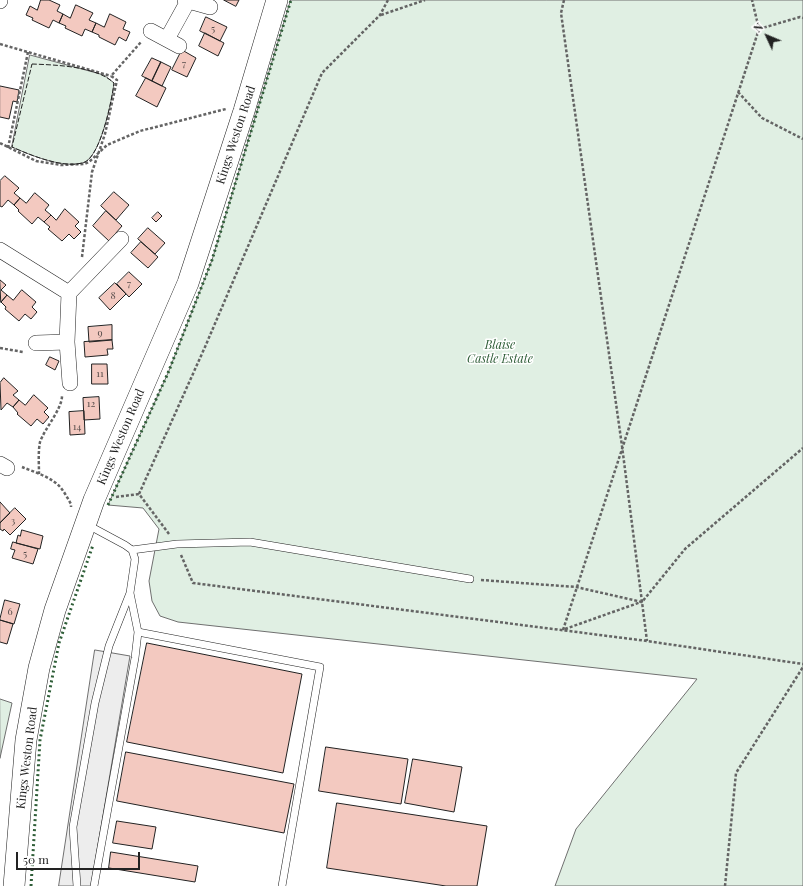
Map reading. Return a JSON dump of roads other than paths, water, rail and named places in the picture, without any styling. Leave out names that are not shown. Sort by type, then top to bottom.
[{"type":"main road","name":"Kings Weston Road","points":[[14,886],[26,740],[40,668],[55,610],[94,500],[188,283],[244,111],[276,0]]},
{"type":"street","points":[[151,31],[173,42],[186,0],[210,7]]},
{"type":"street","points":[[70,383],[67,342],[74,288],[121,239]]},
{"type":"street","points":[[0,250],[74,288]]},
{"type":"street","points":[[36,344],[67,342]]},
{"type":"lane","points":[[79,886],[73,827],[94,703],[109,646],[130,593],[135,559],[132,550],[125,545],[86,524]]},
{"type":"lane","points":[[132,550],[176,544],[250,542],[470,580]]},
{"type":"lane","points":[[94,886],[135,658],[138,632],[130,593]]},
{"type":"lane","points":[[138,632],[320,667],[282,886]]},
{"type":"park label","name":"Blaise Castle Estate","points":[[500,352]]}]
